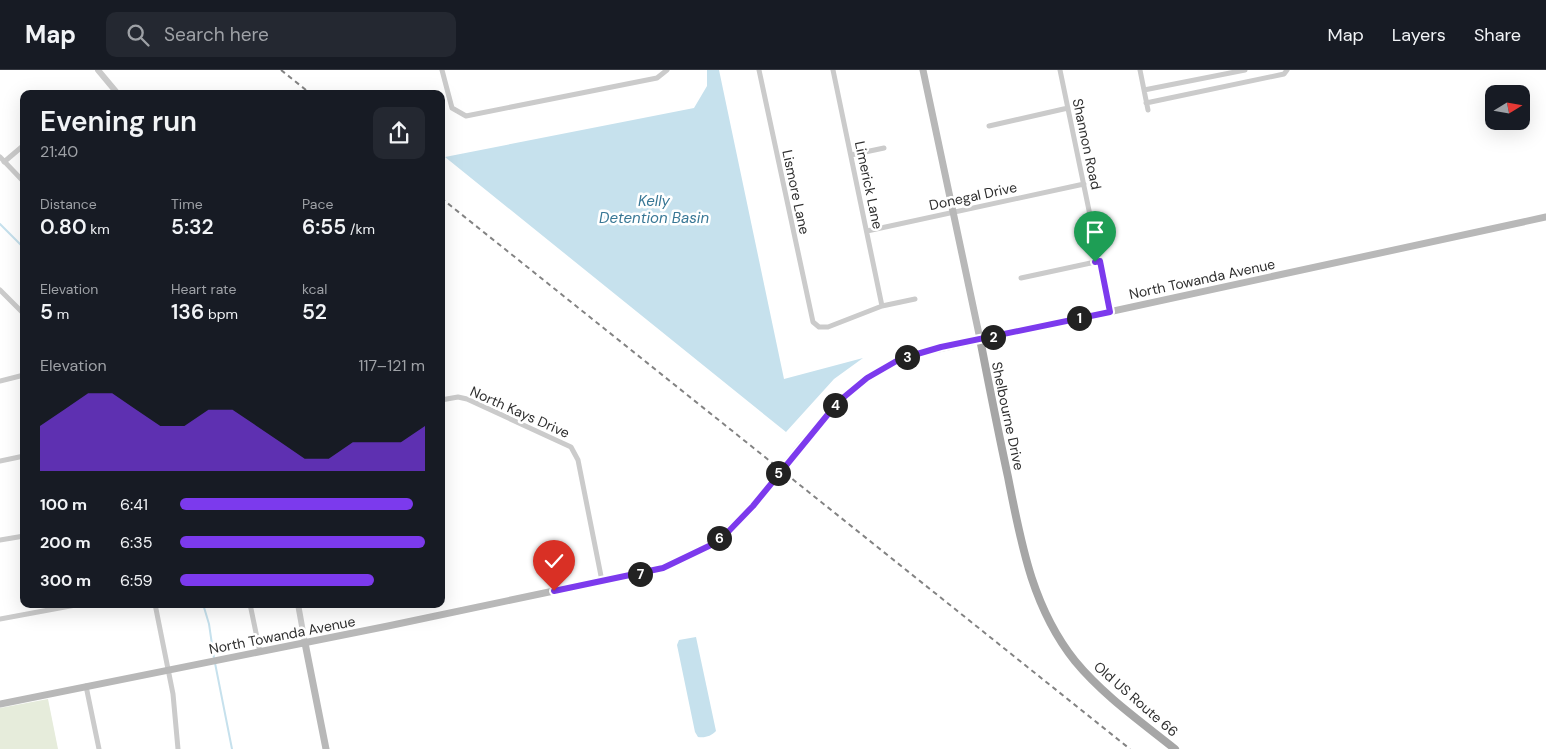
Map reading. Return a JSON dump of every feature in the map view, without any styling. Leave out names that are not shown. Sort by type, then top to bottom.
[{"type":"main road","name":"Shelbourne Drive","points":[[923,70],[1026,567],[1042,606],[1063,644]]},
{"type":"main road","name":"North Towanda Avenue","points":[[0,704],[305,643],[663,568],[692,555],[732,528],[846,394],[876,372],[915,354],[1546,217]]},
{"type":"main road","points":[[305,643],[326,749]]},
{"type":"main road","name":"Old US Route 66","points":[[1063,644],[1090,678],[1110,697],[1175,749]]},
{"type":"street","points":[[98,70],[115,90]]},
{"type":"street","points":[[442,70],[452,108],[461,115],[472,116],[657,78],[667,70]]},
{"type":"street","name":"Lismore Lane","points":[[759,70],[811,318],[816,325],[824,328],[882,306]]},
{"type":"street","name":"Limerick Lane","points":[[833,70],[882,306]]},
{"type":"street","name":"Shannon Road","points":[[1060,70],[1110,312]]},
{"type":"street","points":[[1140,70],[1148,110]]},
{"type":"street","points":[[1144,90],[1245,70]]},
{"type":"street","points":[[1146,102],[1284,74],[1287,70]]},
{"type":"street","points":[[989,126],[1068,108]]},
{"type":"street","points":[[20,148],[2,160],[20,178]]},
{"type":"street","points":[[851,155],[884,148]]},
{"type":"street","name":"Donegal Drive","points":[[867,230],[1084,184]]},
{"type":"street","points":[[1021,278],[1100,261]]},
{"type":"street","points":[[0,290],[20,310]]},
{"type":"street","points":[[882,306],[915,299]]},
{"type":"street","points":[[0,381],[20,376]]},
{"type":"street","name":"North Kays Drive","points":[[445,399],[458,397],[467,399],[571,447],[578,460],[602,581]]},
{"type":"street","points":[[0,461],[20,457]]},
{"type":"street","points":[[0,540],[20,537]]},
{"type":"street","points":[[0,619],[59,608]]},
{"type":"street","points":[[156,608],[173,694],[178,749]]},
{"type":"street","points":[[251,608],[260,652]]},
{"type":"street","points":[[299,608],[305,643]]},
{"type":"street","points":[[86,686],[98,749]]},
{"type":"green space","points":[[48,699],[58,749],[0,749],[0,708]]},
{"type":"water","name":"Kelly Detention Basin","points":[[707,70],[719,70],[784,379],[863,358],[834,379],[786,432],[445,157],[694,108],[707,86]]},
{"type":"water","points":[[696,637],[716,731],[703,737],[698,737],[695,732],[677,645],[679,640]]},
{"type":"waterway","points":[[0,224],[20,244]]},
{"type":"waterway","points":[[204,608],[209,624],[214,658]]},
{"type":"waterway","points":[[215,663],[232,749]]},
{"type":"railway","points":[[281,70],[306,90]]},
{"type":"railway","points":[[445,201],[1130,749]]},
{"type":"route","points":[[554,591],[663,568],[677,563],[711,545],[726,534],[753,506],[829,411],[846,394],[876,372],[900,359],[941,347],[1110,312],[1100,261],[1095,262]]}]
